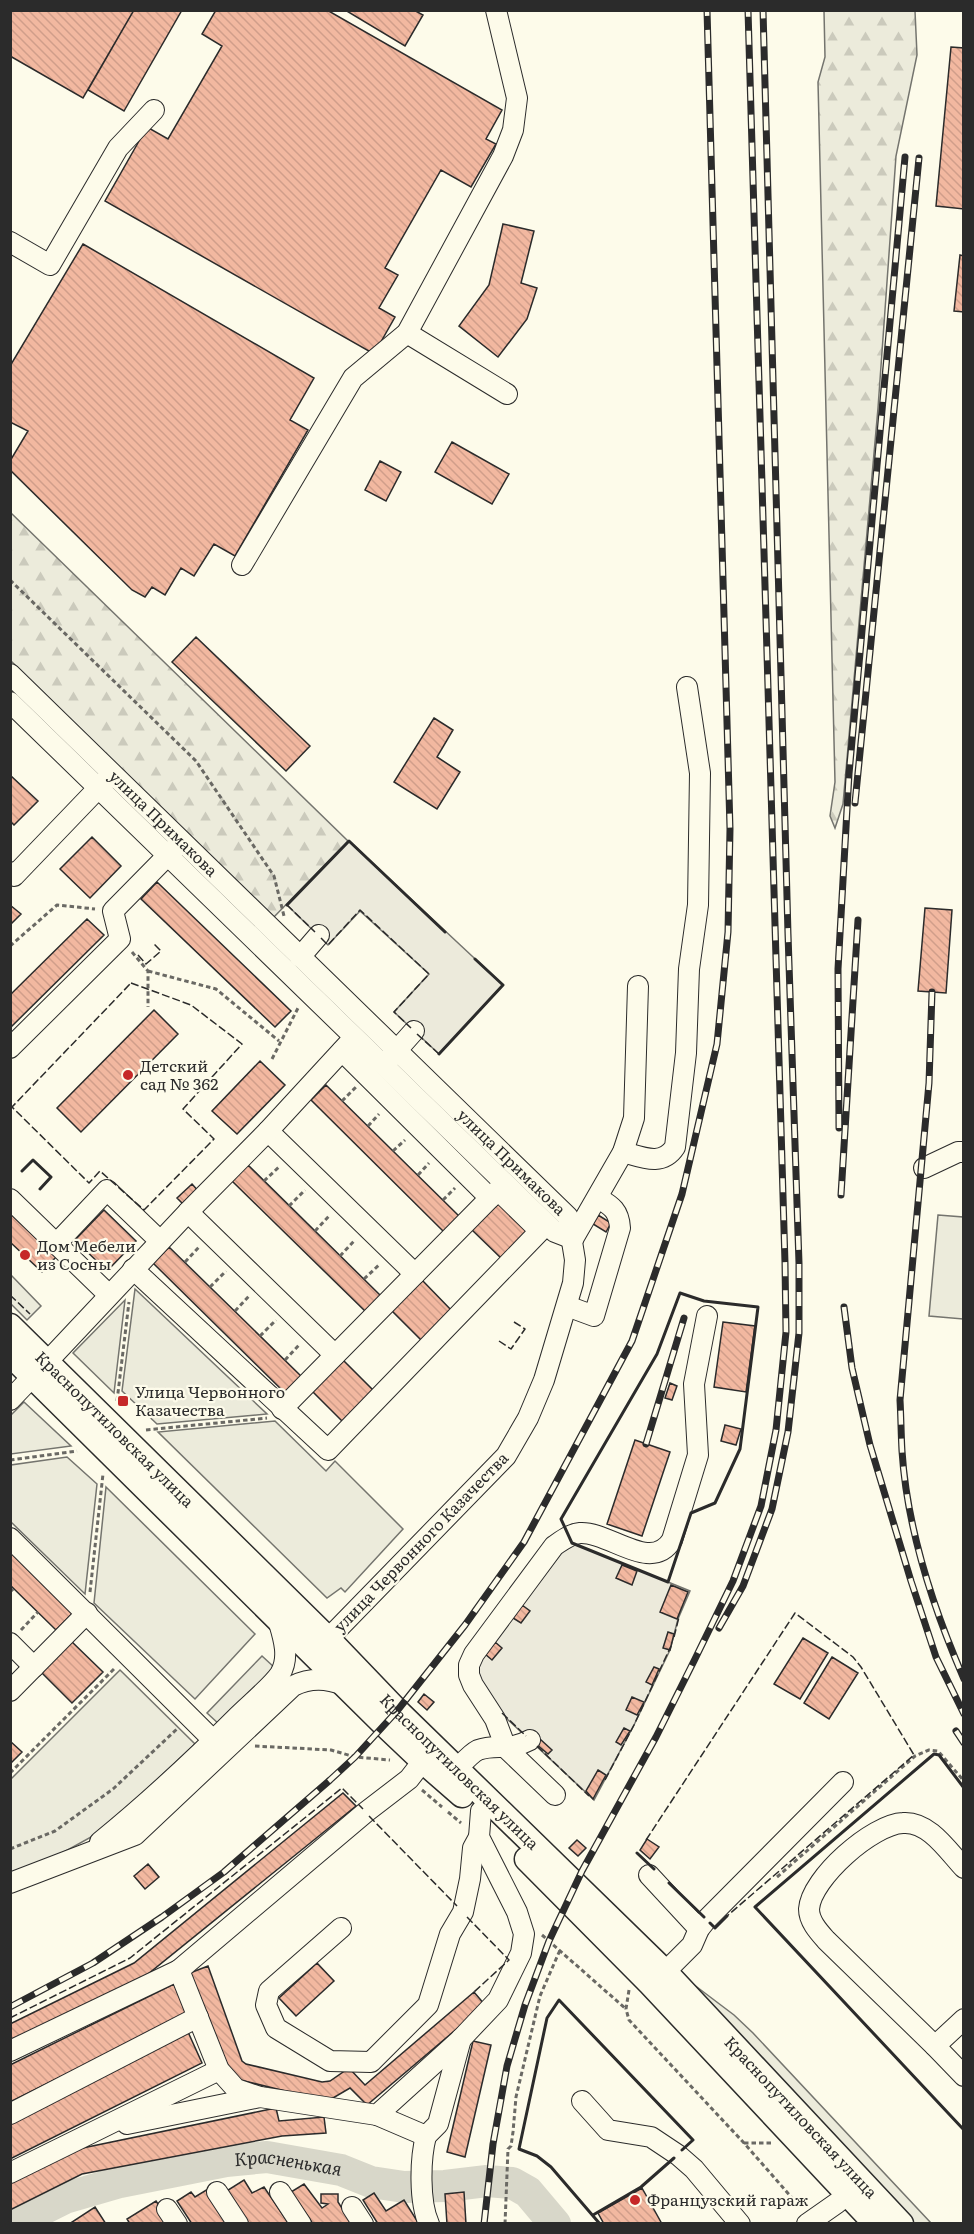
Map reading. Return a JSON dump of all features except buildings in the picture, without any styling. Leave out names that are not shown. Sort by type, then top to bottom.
[{"type":"main road","name":"Краснопутиловская улица","points":[[10,1326],[40,1369],[345,1685],[423,1761],[481,1811],[567,1901],[855,2188],[901,2223]]},
{"type":"main road","name":"Краснопутиловская улица","points":[[10,1354],[40,1369],[328,1639],[397,1711],[665,1972],[855,2188],[876,2223]]},
{"type":"street","points":[[242,565],[353,378],[407,333],[503,156],[513,130],[517,98],[496,10]]},
{"type":"street","points":[[10,242],[50,265],[118,148],[154,110]]},
{"type":"street","points":[[407,333],[507,394]]},
{"type":"street","name":"улица Примакова","points":[[10,674],[106,781],[175,848],[355,1037],[390,1058],[555,1232],[573,1239]]},
{"type":"street","points":[[623,1152],[652,1160],[670,1155],[675,1147],[686,1053],[689,969],[698,905],[700,773],[687,687]]},
{"type":"street","name":"улица Примакова","points":[[10,702],[106,781]]},
{"type":"street","points":[[10,872],[14,876],[106,781]]},
{"type":"street","points":[[10,1048],[120,939],[113,911],[175,848]]},
{"type":"street","name":"улица Примакова","points":[[175,848],[300,957],[355,1037]]},
{"type":"street","points":[[300,957],[319,935]]},
{"type":"street","points":[[573,1239],[623,1152],[634,1118],[638,986]]},
{"type":"street","points":[[390,1058],[414,1031]]},
{"type":"street","points":[[10,1400],[355,1037],[490,1198]]},
{"type":"street","points":[[268,1131],[415,1274]]},
{"type":"street","points":[[924,1168],[958,1152],[963,1152]]},
{"type":"street","points":[[56,1244],[107,1190],[160,1241]]},
{"type":"street","points":[[133,1269],[282,1409],[328,1450],[540,1231],[498,1190],[282,1409]]},
{"type":"street","points":[[567,1306],[594,1316],[620,1228],[619,1216],[612,1206],[598,1198]]},
{"type":"street","points":[[10,1199],[109,1295]]},
{"type":"street","points":[[188,1212],[335,1355]]},
{"type":"street","name":"улица Червонного Казачества","points":[[328,1639],[506,1456],[528,1418],[544,1380],[567,1306],[573,1283],[575,1260],[573,1239]]},
{"type":"street","points":[[555,1795],[506,1748],[495,1719],[473,1685],[469,1675],[469,1665],[474,1654],[554,1546],[568,1536],[580,1533],[594,1534],[639,1552],[651,1553],[661,1551],[672,1540],[698,1455],[694,1384],[706,1316]]},
{"type":"street","points":[[10,1538],[219,1746]]},
{"type":"street","points":[[10,1691],[87,1613]]},
{"type":"street","points":[[219,1746],[280,1674],[285,1656],[285,1644],[277,1616]]},
{"type":"street","points":[[14,1638],[34,1666]]},
{"type":"street","points":[[10,1883],[87,1854],[293,1686],[303,1681],[321,1679],[345,1685]]},
{"type":"street","points":[[456,1769],[481,1749],[519,1746],[530,1740]]},
{"type":"street","points":[[10,2051],[179,1970],[366,1812],[409,1779],[423,1761]]},
{"type":"street","points":[[665,1972],[692,1946],[699,1929],[843,1782]]},
{"type":"street","points":[[341,1928],[269,1990],[266,2005],[276,2028],[330,2061],[371,2062],[428,2005],[450,1934],[463,1912],[473,1848],[479,1837],[481,1811]]},
{"type":"street","points":[[963,1868],[932,1833],[903,1822],[866,1839],[848,1851],[818,1884],[811,1898],[809,1911],[813,1924],[826,1940],[963,2076]]},
{"type":"street","points":[[377,2115],[461,2039],[498,2000],[521,1953],[524,1934],[520,1922],[479,1837]]},
{"type":"street","points":[[649,1875],[699,1929]]},
{"type":"street","points":[[179,1970],[219,2070],[236,2089],[260,2097],[377,2115],[426,2136]]},
{"type":"street","points":[[10,2114],[198,2017]]},
{"type":"street","points":[[935,2046],[963,2019]]},
{"type":"street","points":[[426,2214],[422,2151],[426,2136],[438,2124],[461,2039]]},
{"type":"street","points":[[10,2173],[219,2070]]},
{"type":"street","points":[[101,2129],[260,2097]]},
{"type":"street","points":[[582,2101],[608,2130],[651,2137],[678,2155],[694,2169],[740,2223]]},
{"type":"street","points":[[809,2222],[855,2188]]},
{"type":"street","points":[[217,2192],[238,2223]]},
{"type":"street","points":[[280,2192],[301,2223]]},
{"type":"street","points":[[352,2207],[363,2223]]},
{"type":"path","points":[[10,580],[196,761],[274,876],[285,921]]},
{"type":"path","points":[[10,946],[57,905],[100,909]]},
{"type":"path","points":[[120,939],[148,971],[216,989],[279,1041]]},
{"type":"path","points":[[148,971],[148,1007]]},
{"type":"path","points":[[272,1059],[297,1008]]},
{"type":"path","points":[[117,1401],[133,1269]]},
{"type":"path","points":[[146,1430],[273,1418],[282,1409]]},
{"type":"path","points":[[10,1460],[82,1450]]},
{"type":"path","points":[[87,1613],[103,1474]]},
{"type":"path","points":[[14,1638],[38,1612]]},
{"type":"path","points":[[10,1773],[128,1655]]},
{"type":"path","points":[[10,1850],[55,1831],[113,1790],[177,1730],[192,1719]]},
{"type":"path","points":[[219,1746],[236,1752],[253,1746],[331,1750],[355,1757],[390,1760]]},
{"type":"path","points":[[771,1882],[915,1756],[929,1750],[938,1751],[963,1781]]},
{"type":"path","points":[[520,1922],[534,1928],[626,2009]]},
{"type":"path","points":[[505,2223],[508,2149],[511,2146],[516,2097],[540,1996],[560,1950]]},
{"type":"path","points":[[631,1983],[626,2009],[629,2020],[744,2143],[809,2222]]},
{"type":"path","points":[[744,2143],[781,2143]]},
{"type":"green space","points":[[824,11],[915,11],[917,55],[896,156],[878,408],[843,804],[835,828],[830,816],[835,782],[818,82],[825,57]]},
{"type":"green space","points":[[10,512],[348,841],[273,918],[11,661]]},
{"type":"green space","points":[[938,1215],[963,1217],[963,1319],[929,1316]]},
{"type":"green space","points":[[11,1275],[41,1306],[27,1320],[11,1304]]},
{"type":"green space","points":[[135,1289],[267,1414],[157,1424],[122,1391]]},
{"type":"green space","points":[[125,1300],[114,1393],[73,1353]]},
{"type":"green space","points":[[24,1402],[71,1446],[11,1454],[11,1415]]},
{"type":"green space","points":[[275,1421],[326,1471],[335,1461],[403,1529],[345,1592],[341,1588],[327,1598],[158,1432]]},
{"type":"green space","points":[[67,1457],[97,1484],[85,1594],[11,1522],[11,1465]]},
{"type":"green space","points":[[106,1487],[255,1634],[195,1699],[94,1603]]},
{"type":"green space","points":[[262,1656],[275,1668],[220,1725],[207,1713]]},
{"type":"green space","points":[[120,1670],[195,1744],[102,1831],[64,1852],[11,1873],[11,1779]]},
{"type":"green space","points":[[685,1978],[734,2015],[753,2033],[931,2223],[914,2223]]},
{"type":"shaded area","points":[[349,841],[503,985],[439,1054],[394,1012],[429,974],[360,911],[328,945],[287,905]]},
{"type":"shaded area","points":[[572,1543],[690,1591],[678,1619],[670,1650],[594,1800],[505,1717],[480,1683],[476,1665],[566,1547]]},
{"type":"waterway","name":"Красненькая","points":[[13,2224],[65,2198],[120,2182],[226,2161],[267,2157],[341,2170],[371,2182],[404,2187],[445,2186],[487,2181],[512,2183],[528,2192],[555,2224]]},
{"type":"railway","points":[[10,2007],[93,1963],[162,1917],[224,1872],[355,1757],[397,1711],[465,1625],[524,1542],[632,1341],[682,1194],[717,1044],[728,932],[730,829],[707,10]]},
{"type":"railway","points":[[484,2224],[493,2144],[507,2066],[525,2005],[549,1941],[582,1871],[656,1737],[733,1581],[761,1506],[776,1430],[786,1332],[785,1263],[748,10]]},
{"type":"railway","points":[[719,1628],[743,1586],[772,1509],[788,1432],[799,1333],[799,1263],[763,10]]},
{"type":"railway","points":[[839,1128],[838,969],[849,774],[905,157]]},
{"type":"railway","points":[[855,803],[919,158]]},
{"type":"railway","points":[[841,1195],[858,920]]},
{"type":"railway","points":[[932,992],[929,1083],[900,1400],[902,1445],[909,1509],[923,1567],[964,1679]]},
{"type":"railway","points":[[844,1307],[852,1368],[870,1445],[936,1657],[964,1714]]},
{"type":"railway","points":[[646,1444],[684,1318]]},
{"type":"railway","points":[[956,1731],[964,1743]]},
{"type":"fence","points":[[287,905],[315,932]]},
{"type":"fence","points":[[321,938],[328,945],[360,910],[429,974],[394,1012],[411,1028]]},
{"type":"fence","points":[[138,955],[146,964],[161,951],[153,943]]},
{"type":"fence","points":[[131,983],[191,1005],[242,1044],[183,1109],[214,1139],[144,1210],[100,1171],[89,1183],[12,1107],[131,983]]},
{"type":"fence","points":[[417,1034],[439,1054]]},
{"type":"fence","points":[[10,1295],[30,1314]]},
{"type":"fence","points":[[499,1341],[511,1349],[525,1329],[514,1322]]},
{"type":"fence","points":[[646,1840],[795,1613],[853,1657],[914,1755],[727,1916]]},
{"type":"fence","points":[[674,1637],[679,1617]]},
{"type":"fence","points":[[605,1780],[671,1646]]},
{"type":"fence","points":[[502,1713],[526,1736]]},
{"type":"fence","points":[[537,1746],[589,1796]]},
{"type":"fence","points":[[10,2018],[130,1958],[342,1788],[363,1809]]},
{"type":"fence","points":[[369,1816],[457,1906]]},
{"type":"fence","points":[[467,1917],[509,1960],[474,1992]]},
{"type":"wall","points":[[287,905],[349,841],[445,932]]},
{"type":"wall","points":[[439,1054],[503,985],[475,959]]},
{"type":"wall","points":[[22,1171],[33,1160],[51,1177],[40,1189]]},
{"type":"wall","points":[[680,1293],[704,1301],[758,1307],[740,1449],[715,1503],[691,1513],[668,1582],[572,1543],[561,1519],[657,1354],[680,1293]]},
{"type":"wall","points":[[964,1788],[939,1755],[934,1754],[755,1907],[964,2130]]},
{"type":"wall","points":[[637,1853],[654,1869]]},
{"type":"wall","points":[[669,1883],[704,1917]]},
{"type":"wall","points":[[710,1923],[715,1928],[727,1916]]},
{"type":"wall","points":[[600,2224],[551,2167],[537,2156],[519,2149],[547,2018],[559,2000],[693,2140],[682,2150]]},
{"type":"wall","points":[[593,2215],[641,2187],[674,2158]]},
{"type":"place","name":"Детский сад № 362","points":[[128,1075]]},
{"type":"place","name":"Дом Мебели из Сосны","points":[[25,1255]]},
{"type":"place","name":"Улица Червонного Казачества","points":[[123,1401]]},
{"type":"place","name":"Французский гараж","points":[[635,2200]]}]
